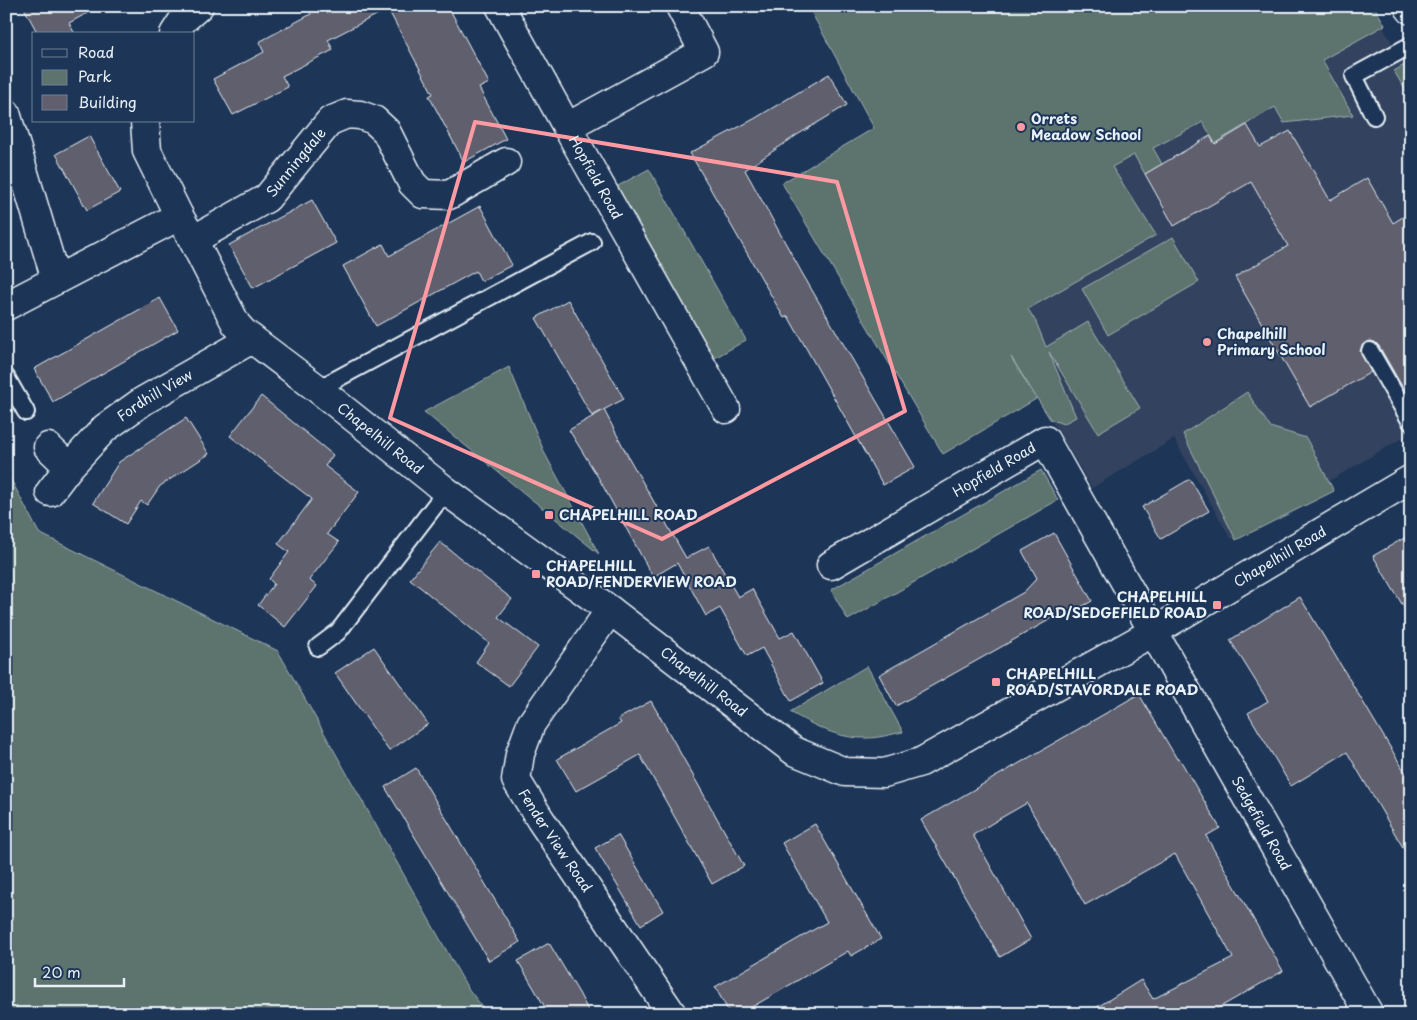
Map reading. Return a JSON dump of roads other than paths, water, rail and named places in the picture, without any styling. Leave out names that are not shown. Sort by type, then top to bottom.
[{"type":"street","points":[[175,32],[183,20],[199,6]]},
{"type":"street","points":[[500,6],[567,128]]},
{"type":"street","name":"Hopfield Road","points":[[680,6],[704,52],[567,128],[726,409]]},
{"type":"street","points":[[1408,6],[1411,10]]},
{"type":"street","points":[[6,113],[56,280]]},
{"type":"street","name":"Sunningdale","points":[[193,240],[267,198],[330,122],[347,114],[360,115],[374,120],[386,131],[412,183],[423,194],[449,195],[506,162]]},
{"type":"street","name":"Chapelhill Road","points":[[145,122],[148,151],[179,216],[236,324],[252,339],[446,491],[610,610],[794,751],[845,772],[884,773],[921,762],[1153,632],[1411,479]]},
{"type":"street","points":[[6,306],[179,216]]},
{"type":"street","name":"Fordhill View","points":[[50,492],[105,428],[143,401],[252,339]]},
{"type":"street","name":"Hopfield Road","points":[[831,565],[1045,440],[1153,632]]},
{"type":"street","points":[[48,447],[70,467]]},
{"type":"street","name":"Fender View Road","points":[[610,610],[531,724],[520,754],[516,780],[672,1014]]},
{"type":"street","name":"Sedgefield Road","points":[[1153,632],[1369,1014]]},
{"type":"lane","points":[[1374,116],[1354,76],[1411,45]]},
{"type":"lane","points":[[318,389],[592,242]]},
{"type":"lane","points":[[1370,351],[1411,422]]},
{"type":"lane","points":[[6,376],[26,412]]},
{"type":"lane","points":[[318,647],[338,632],[446,491]]},
{"type":"place","name":"Orrets Meadow School","points":[[1021,127]]},
{"type":"place","name":"Chapelhill Primary School","points":[[1207,342]]},
{"type":"place","name":"CHAPELHILL ROAD","points":[[549,515]]},
{"type":"place","name":"CHAPELHILL ROAD/FENDERVIEW ROAD","points":[[536,574]]},
{"type":"place","name":"CHAPELHILL ROAD/SEDGEFIELD ROAD","points":[[1217,605]]},
{"type":"place","name":"CHAPELHILL ROAD/STAVORDALE ROAD","points":[[996,682]]}]
